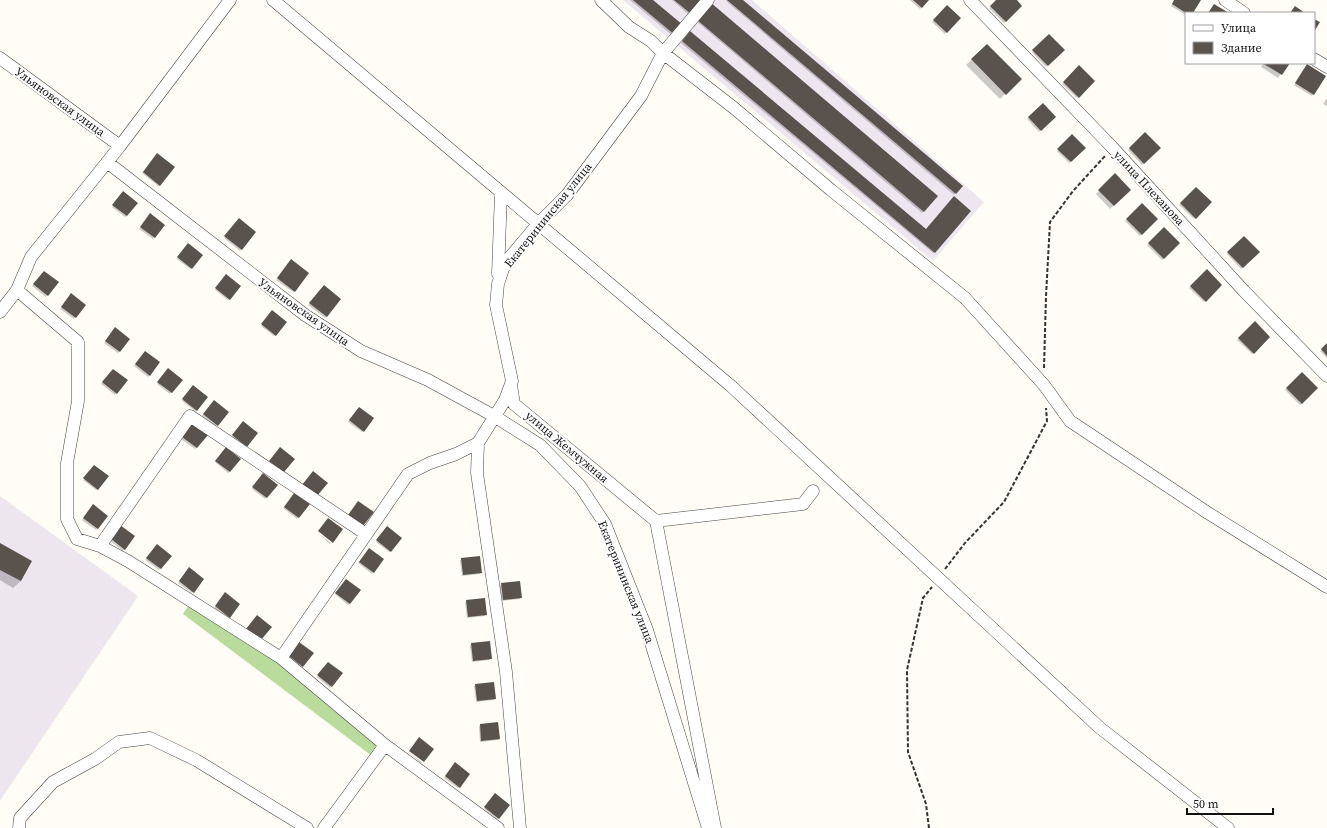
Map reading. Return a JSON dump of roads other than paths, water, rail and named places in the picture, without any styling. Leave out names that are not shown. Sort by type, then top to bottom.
[{"type":"street","points":[[0,312],[17,290],[31,257],[120,146],[230,0]]},
{"type":"street","points":[[273,0],[731,386],[1100,728],[1228,828]]},
{"type":"street","points":[[601,0],[630,27],[651,41],[734,108],[831,190],[965,298],[1044,384],[1070,420],[1208,513],[1327,587]]},
{"type":"street","name":"Екатерининская улица","points":[[478,443],[505,400],[512,381],[496,305],[498,284],[505,263],[538,224],[567,195],[641,96],[664,53],[708,0]]},
{"type":"street","name":"улица Плеханова","points":[[970,0],[1112,148],[1244,291],[1327,376]]},
{"type":"street","points":[[1225,0],[1243,12]]},
{"type":"street","name":"Ульяновская улица","points":[[0,58],[120,146]]},
{"type":"street","points":[[1315,60],[1327,67]]},
{"type":"street","name":"Ульяновская улица","points":[[107,162],[305,315],[361,351],[428,380],[494,416],[540,445]]},
{"type":"street","name":"улица Жемчужная","points":[[501,193],[496,305],[514,404],[656,521]]},
{"type":"street","points":[[17,290],[78,342],[78,401],[67,463],[67,519],[77,539],[100,546],[128,561],[281,658],[385,745],[498,828]]},
{"type":"street","points":[[100,546],[190,416],[366,534]]},
{"type":"street","points":[[281,658],[408,474],[478,443],[477,473],[506,672],[520,828]]},
{"type":"street","name":"Екатерининская улица","points":[[540,445],[580,486],[605,524],[647,630],[708,828]]},
{"type":"street","points":[[716,828],[656,521],[802,504],[813,491]]},
{"type":"street","points":[[19,828],[20,818],[53,782],[94,759],[119,742],[150,738],[196,760],[307,828]]},
{"type":"street","points":[[324,828],[385,745]]}]
